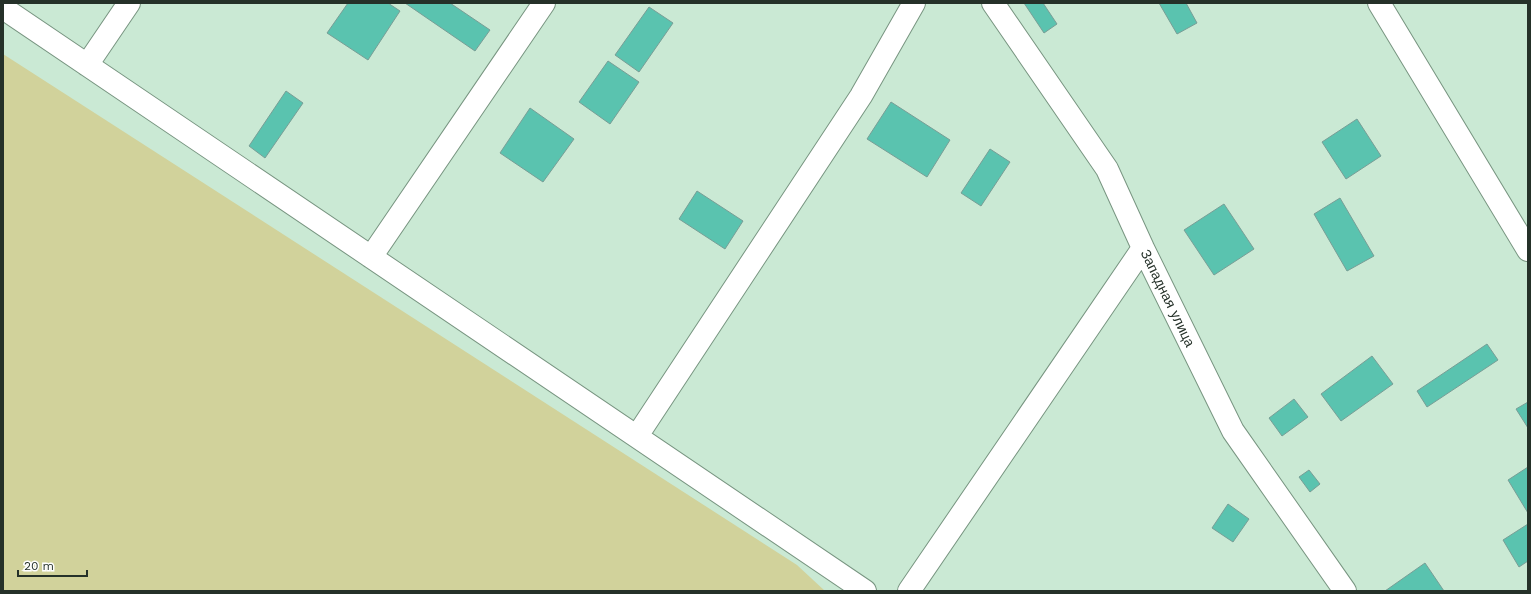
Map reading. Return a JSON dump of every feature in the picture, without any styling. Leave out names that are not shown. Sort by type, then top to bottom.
[{"type":"street","points":[[87,65],[129,3]]},
{"type":"street","points":[[371,257],[544,3]]},
{"type":"street","points":[[636,436],[861,96],[914,3]]},
{"type":"street","name":"Западная улица","points":[[993,3],[1107,169],[1143,248],[1232,431],[1345,591]]},
{"type":"street","points":[[1379,3],[1528,250]]},
{"type":"street","points":[[3,8],[865,591]]},
{"type":"street","points":[[909,591],[1143,248]]},
{"type":"green space","points":[[3,54],[797,565],[825,591],[3,591]]},
{"type":"building","points":[[348,3],[388,3],[400,11],[368,60],[327,33]]},
{"type":"building","points":[[405,3],[450,3],[490,30],[475,51]]},
{"type":"building","points":[[1024,3],[1043,3],[1057,24],[1044,33]]},
{"type":"building","points":[[1159,3],[1186,3],[1197,23],[1177,34]]},
{"type":"building","points":[[649,7],[673,23],[639,72],[615,55]]},
{"type":"building","points":[[608,61],[639,82],[610,124],[579,102]]},
{"type":"building","points":[[286,91],[303,103],[265,158],[249,146]]},
{"type":"building","points":[[891,102],[950,140],[927,177],[867,139]]},
{"type":"building","points":[[530,108],[574,139],[543,182],[500,153]]},
{"type":"building","points":[[1357,119],[1381,156],[1346,179],[1322,142]]},
{"type":"building","points":[[990,149],[1010,162],[981,206],[961,193]]},
{"type":"building","points":[[697,191],[743,221],[725,249],[679,219]]},
{"type":"building","points":[[1340,198],[1374,256],[1347,271],[1314,214]]},
{"type":"building","points":[[1224,204],[1254,249],[1214,275],[1184,230]]},
{"type":"building","points":[[1487,344],[1498,360],[1427,407],[1417,391]]},
{"type":"building","points":[[1372,356],[1393,384],[1341,421],[1321,394]]},
{"type":"building","points":[[1294,399],[1308,417],[1282,436],[1269,418]]},
{"type":"building","points":[[1528,402],[1528,428],[1516,409]]},
{"type":"building","points":[[1528,467],[1528,513],[1508,480]]},
{"type":"building","points":[[1309,470],[1320,484],[1310,492],[1299,477]]},
{"type":"building","points":[[1228,504],[1249,519],[1233,542],[1212,528]]},
{"type":"building","points":[[1528,524],[1528,561],[1519,567],[1503,540]]},
{"type":"building","points":[[1425,563],[1444,591],[1385,591]]}]
